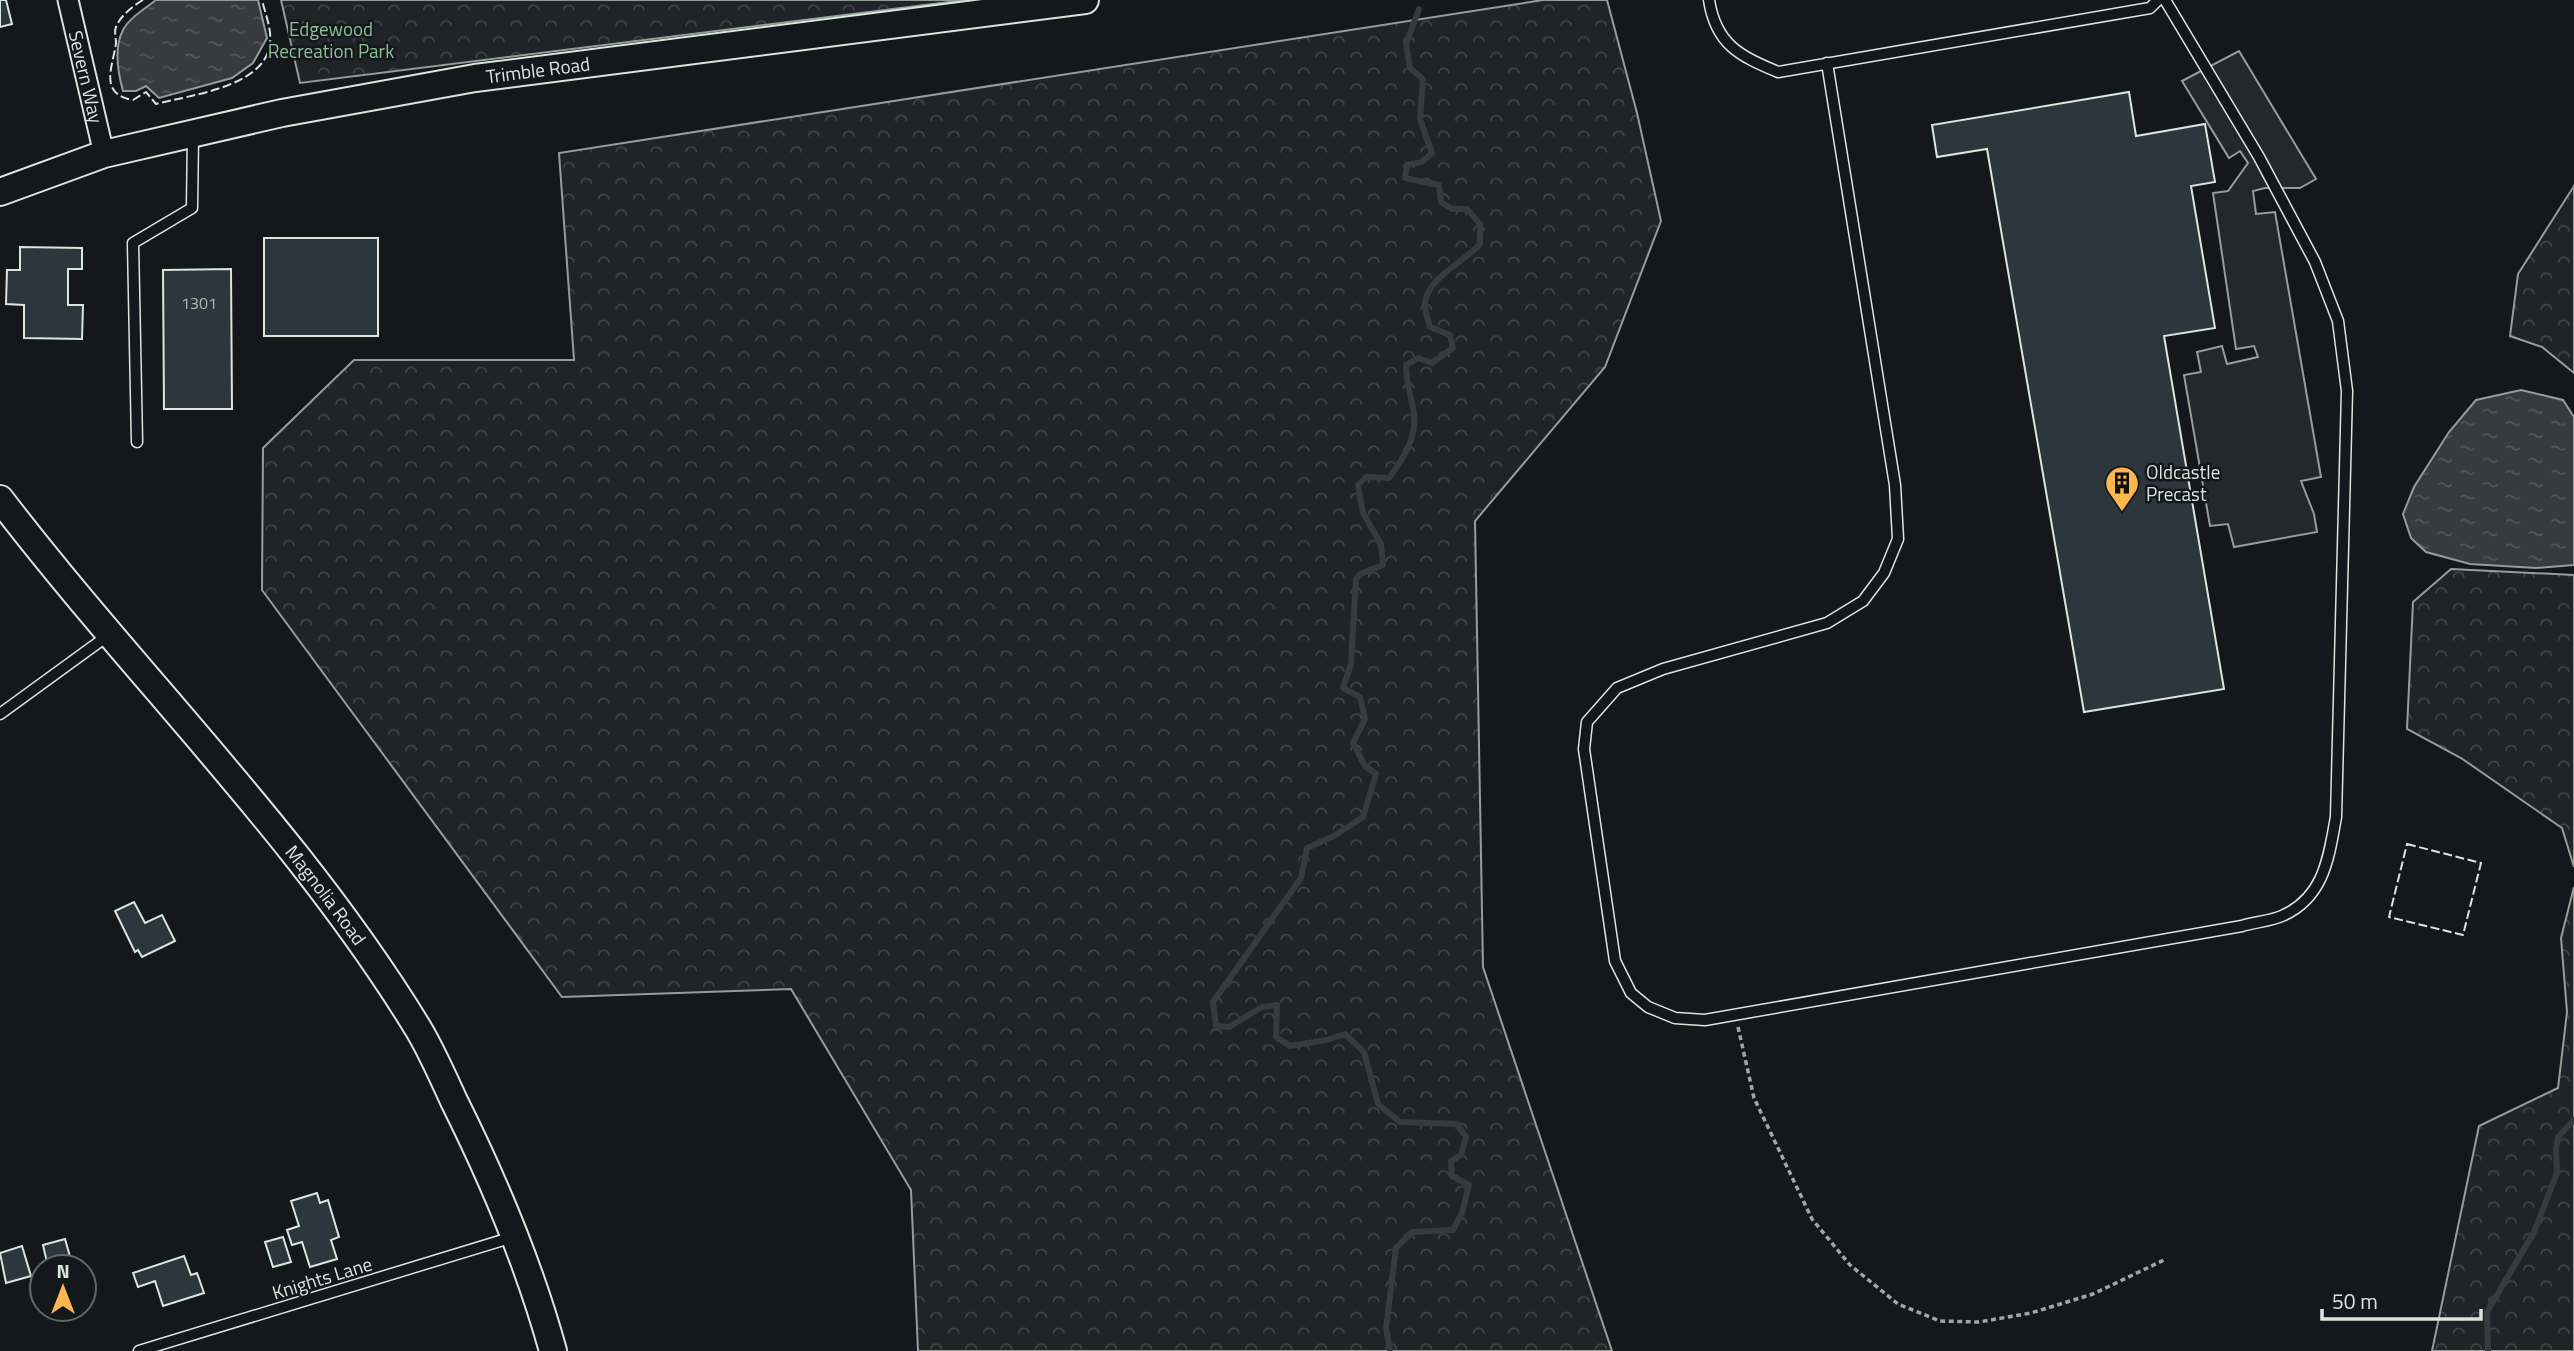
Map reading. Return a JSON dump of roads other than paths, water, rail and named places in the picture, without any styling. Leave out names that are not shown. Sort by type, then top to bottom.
[{"type":"street","name":"Severn Way","points":[[68,0],[104,154]]},
{"type":"street","name":"Trimble Road","points":[[0,192],[104,154],[282,113],[475,78],[1085,0]]},
{"type":"street","name":"Magnolia Road","points":[[0,499],[43,555],[199,736],[321,888],[420,1031],[469,1130],[515,1236],[553,1351]]},
{"type":"lane","points":[[1709,0],[1711,13],[1727,45],[1752,61],[1778,72],[2150,8],[2158,0]]},
{"type":"lane","points":[[1827,64],[1895,485],[1898,539],[1884,573],[1863,601],[1827,623],[1663,669],[1617,688],[1587,722],[1584,749],[1615,961],[1631,993],[1648,1007],[1675,1018],[1705,1020],[2242,926],[2283,915],[2301,905],[2314,891],[2327,866],[2336,817],[2346,500],[2347,391],[2338,321],[2315,262],[2265,168],[2165,0]]},
{"type":"lane","points":[[137,442],[133,243],[192,208],[193,134]]},
{"type":"lane","points":[[0,714],[110,633]]},
{"type":"lane","name":"Knights Lane","points":[[139,1351],[515,1236]]},
{"type":"water","points":[[156,0],[258,0],[267,38],[253,63],[232,78],[159,98],[146,86],[136,91],[123,91],[118,60],[120,37],[129,21]]},
{"type":"water","points":[[2521,390],[2563,400],[2574,417],[2574,565],[2536,568],[2470,564],[2426,552],[2411,538],[2403,514],[2414,487],[2449,432],[2476,400]]},
{"type":"waterway","points":[[1390,1351],[1386,1328],[1396,1248],[1412,1232],[1453,1230],[1462,1213],[1469,1185],[1452,1176],[1451,1161],[1461,1155],[1466,1137],[1457,1124],[1400,1122],[1378,1104],[1364,1052],[1345,1034],[1290,1046],[1276,1037],[1277,1005],[1262,1007],[1229,1027],[1216,1026],[1213,1002],[1301,878],[1307,848],[1334,836],[1363,817],[1376,774],[1365,766],[1353,743],[1365,719],[1360,697],[1343,688],[1351,664],[1356,579],[1360,574],[1383,565],[1381,544],[1363,513],[1358,485],[1366,477],[1389,478],[1408,448],[1414,413],[1406,365],[1418,358],[1432,363],[1453,348],[1450,335],[1430,327],[1425,307],[1427,295],[1438,279],[1480,244],[1480,224],[1467,209],[1452,209],[1441,202],[1439,185],[1405,178],[1407,165],[1422,162],[1432,153],[1420,119],[1423,79],[1410,68],[1406,44],[1419,9]]},
{"type":"waterway","points":[[2488,1351],[2487,1312],[2534,1232],[2557,1173],[2558,1137],[2574,1120]]},
{"type":"place","name":"Oldcastle Precast","points":[[2122,513]]},
{"type":"park label","name":"Edgewood Recreation Park","points":[[331,40]]}]
